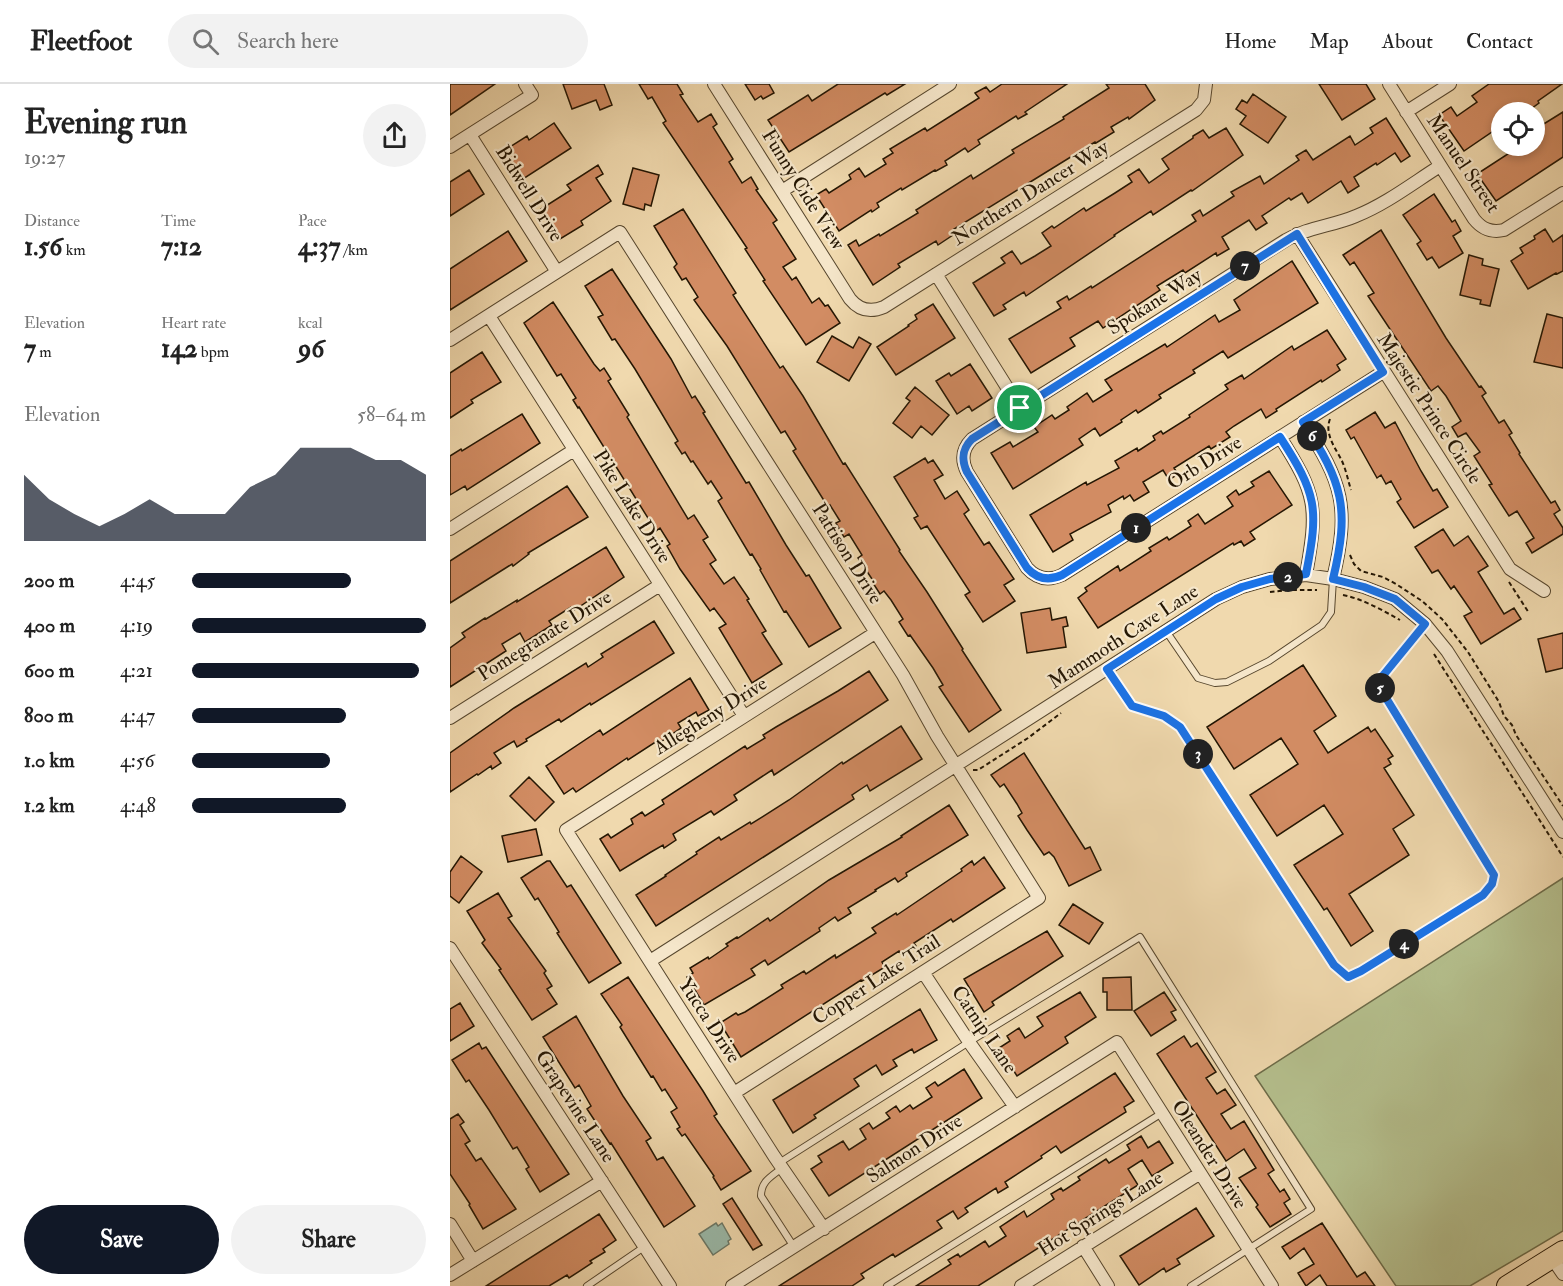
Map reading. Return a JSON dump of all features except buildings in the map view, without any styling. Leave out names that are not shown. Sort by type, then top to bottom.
[{"type":"main road","points":[[1507,1286],[1560,1261]]},
{"type":"street","points":[[450,147],[532,95],[525,84]]},
{"type":"street","name":"Funny Cide View","points":[[714,84],[850,298],[866,310]]},
{"type":"street","points":[[782,191],[950,84]]},
{"type":"street","name":"Manuel Street","points":[[1389,84],[1476,222],[1490,230],[1499,231],[1508,228],[1563,194]]},
{"type":"street","points":[[1406,112],[1450,84]]},
{"type":"street","name":"Northern Dancer Way","points":[[866,310],[884,307],[1196,110],[1202,103],[1206,89]]},
{"type":"street","name":"Bidwell Drive","points":[[470,135],[557,272]]},
{"type":"street","name":"Spokane Way","points":[[1043,578],[1034,575],[1027,568],[967,472],[963,463],[963,454],[972,439],[1297,234],[1357,216],[1440,165]]},
{"type":"street","name":"Pattison Drive","points":[[557,272],[621,232],[875,633],[1038,898]]},
{"type":"street","name":"Majestic Prince Circle","points":[[1297,234],[1510,569],[1544,591]]},
{"type":"street","points":[[450,340],[557,272]]},
{"type":"street","points":[[936,274],[1020,408]]},
{"type":"street","name":"Pike Lake Drive","points":[[489,316],[744,716]]},
{"type":"street","name":"Orb Drive","points":[[1043,578],[1062,575],[1383,372]]},
{"type":"street","points":[[1303,422],[1328,461],[1341,503],[1341,539],[1333,579]]},
{"type":"street","points":[[1280,437],[1303,475],[1313,506],[1314,528],[1306,574]]},
{"type":"street","points":[[450,529],[574,450]]},
{"type":"street","name":"Mammoth Cave Lane","points":[[650,961],[1216,599],[1242,587],[1270,579],[1306,574],[1364,587],[1395,599],[1425,624],[1447,651],[1563,832]]},
{"type":"street","name":"Pomegranate Drive","points":[[450,718],[660,585]]},
{"type":"street","name":"Allegheny Drive","points":[[566,830],[875,633]]},
{"type":"street","name":"Yucca Drive","points":[[566,830],[781,1166],[824,1229]]},
{"type":"street","name":"Copper Lake Trail","points":[[734,1093],[1038,898]]},
{"type":"street","name":"Grapevine Lane","points":[[450,948],[669,1286]]},
{"type":"street","name":"Catnip Lane","points":[[923,972],[1015,1107]]},
{"type":"street","name":"Salmon Drive","points":[[732,1286],[1117,1042]]},
{"type":"street","name":"Oleander Drive","points":[[1117,1042],[1272,1286]]},
{"type":"street","name":"Hot Springs Lane","points":[[1021,1286],[1039,1281],[1083,1246],[1199,1174]]},
{"type":"street","points":[[450,1275],[602,1181]]},
{"type":"street","points":[[450,1224],[473,1261]]},
{"type":"street","points":[[1083,1246],[1108,1286]]},
{"type":"lane","points":[[1167,631],[1198,678],[1215,684],[1227,682],[1269,661],[1322,625],[1331,612],[1333,579]]},
{"type":"lane","points":[[1107,669],[1132,706],[1164,716],[1180,727],[1334,965],[1348,977],[1483,895],[1492,884],[1494,875],[1380,688],[1381,678],[1425,624]]},
{"type":"lane","points":[[795,1248],[761,1196],[761,1189],[765,1181],[781,1166],[969,1042],[1140,937],[1311,1209],[1191,1286]]},
{"type":"lane","points":[[887,1286],[1162,1113]]},
{"type":"lane","points":[[587,1286],[645,1247]]},
{"type":"path","points":[[1332,416],[1328,424],[1329,432],[1350,485]]},
{"type":"path","points":[[1504,574],[1529,613]]},
{"type":"path","points":[[1268,592],[1317,590]]},
{"type":"path","points":[[1343,595],[1380,609],[1400,620]]},
{"type":"path","points":[[1432,652],[1563,857]]},
{"type":"path","points":[[973,770],[978,770],[1028,738],[1067,708]]},
{"type":"green space","points":[[1563,878],[1563,1231],[1470,1286],[1396,1286],[1255,1076]]},
{"type":"shaded area","points":[[716,1223],[718,1226],[722,1223],[731,1239],[728,1241],[729,1244],[713,1255],[699,1234]]},
{"type":"route","points":[[1297,234],[1383,372],[1303,422],[1328,461],[1341,503],[1341,539],[1333,579],[1364,587],[1395,599],[1425,624],[1381,678],[1380,688],[1494,875],[1492,884],[1483,895],[1348,977],[1334,965],[1180,727],[1173,720],[1164,716],[1132,706],[1107,669],[1216,599],[1242,587],[1270,579],[1306,574],[1314,528],[1313,506],[1303,475],[1280,437],[1062,575],[1049,579],[1034,575],[1027,568],[963,463],[964,449],[972,439],[1020,408],[1297,234]]}]
